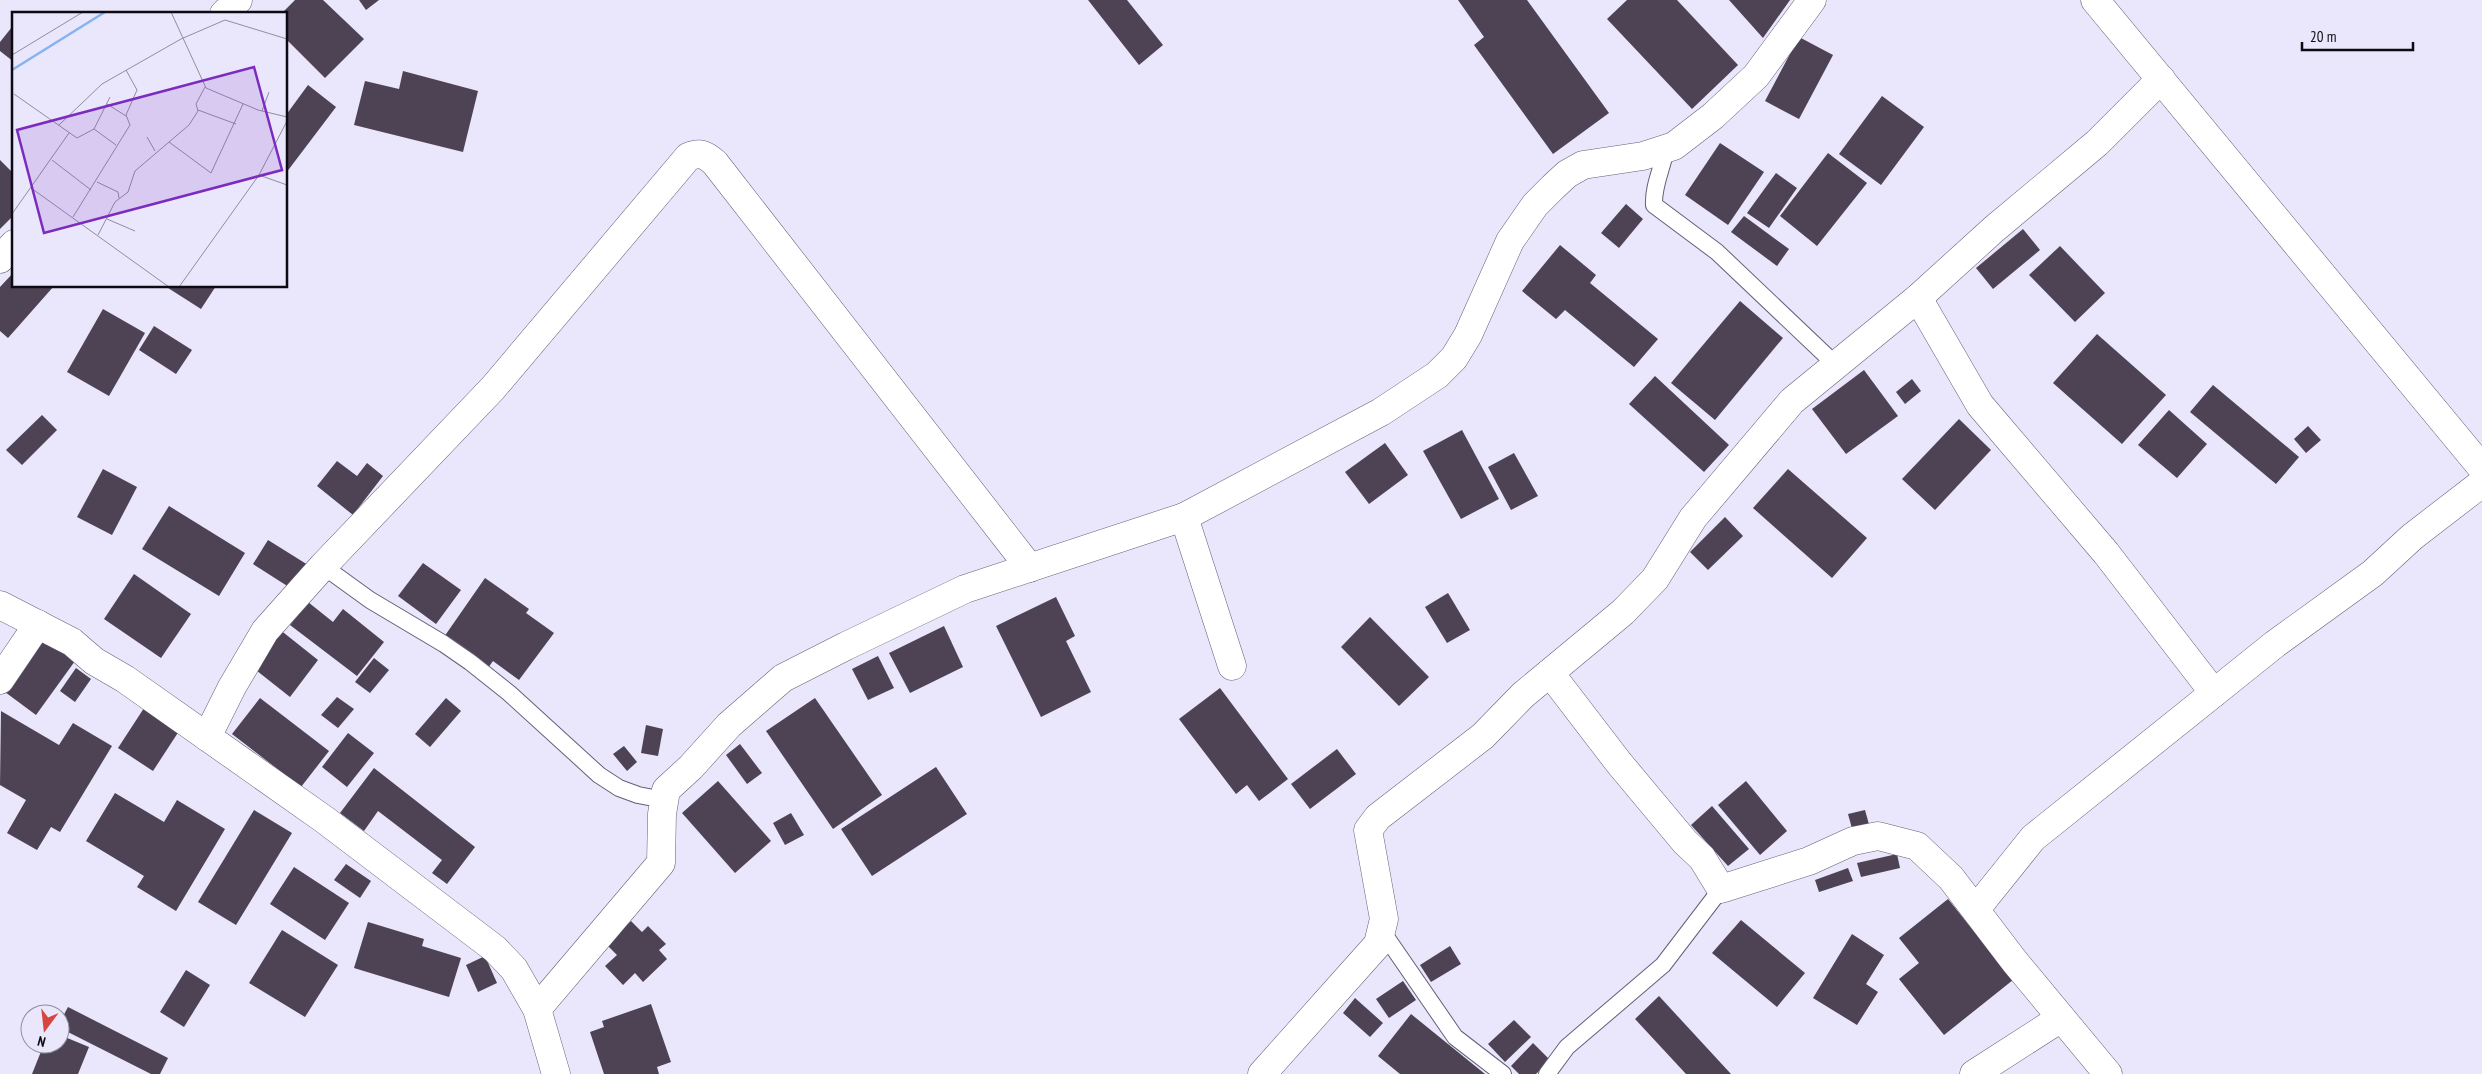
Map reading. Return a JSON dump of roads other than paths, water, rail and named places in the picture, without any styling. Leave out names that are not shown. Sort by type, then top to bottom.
[{"type":"street","points":[[537,1009],[661,863],[666,790],[691,767],[729,725],[783,678],[965,589],[1184,517],[1381,412],[1437,375],[1454,358],[1468,335],[1510,241],[1535,205],[1553,187],[1567,174],[1583,165],[1643,156],[1674,146],[1713,116],[1756,76],[1812,0]]},
{"type":"street","points":[[2095,0],[2482,468]]},
{"type":"street","points":[[1262,1074],[1378,944],[1384,919],[1368,830],[1390,806],[1483,736],[1523,695],[1623,612],[1655,579],[1693,518],[1792,401],[1918,298],[1994,229],[2097,143],[2162,79]]},
{"type":"street","points":[[207,737],[232,687],[265,632],[324,566],[493,388],[688,157],[698,153],[707,155],[716,163],[1030,568]]},
{"type":"street","points":[[1918,298],[1980,405],[2106,553],[2214,693]]},
{"type":"street","points":[[1976,909],[2033,838],[2275,644],[2373,573],[2412,537],[2482,483]]},
{"type":"street","points":[[1184,517],[1232,666]]},
{"type":"street","points":[[0,605],[72,642],[94,661],[125,679],[325,820],[495,949],[514,969],[537,1009],[556,1074]]},
{"type":"street","points":[[0,680],[38,624]]},
{"type":"street","points":[[1550,673],[1619,763],[1685,842],[1702,858],[1722,889],[1809,861],[1852,840],[1878,836],[1917,846],[1951,878],[2060,1018],[2108,1074]]},
{"type":"street","points":[[1974,1074],[2060,1018]]},
{"type":"lane","points":[[1666,149],[1663,168],[1653,191],[1654,206],[1717,252],[1836,365]]},
{"type":"lane","points":[[324,566],[370,600],[444,644],[470,662],[509,693],[599,775],[619,788],[638,795],[664,800]]},
{"type":"lane","points":[[1547,1074],[1568,1047],[1663,965],[1722,889]]},
{"type":"lane","points":[[1382,931],[1455,1037],[1503,1074]]}]
